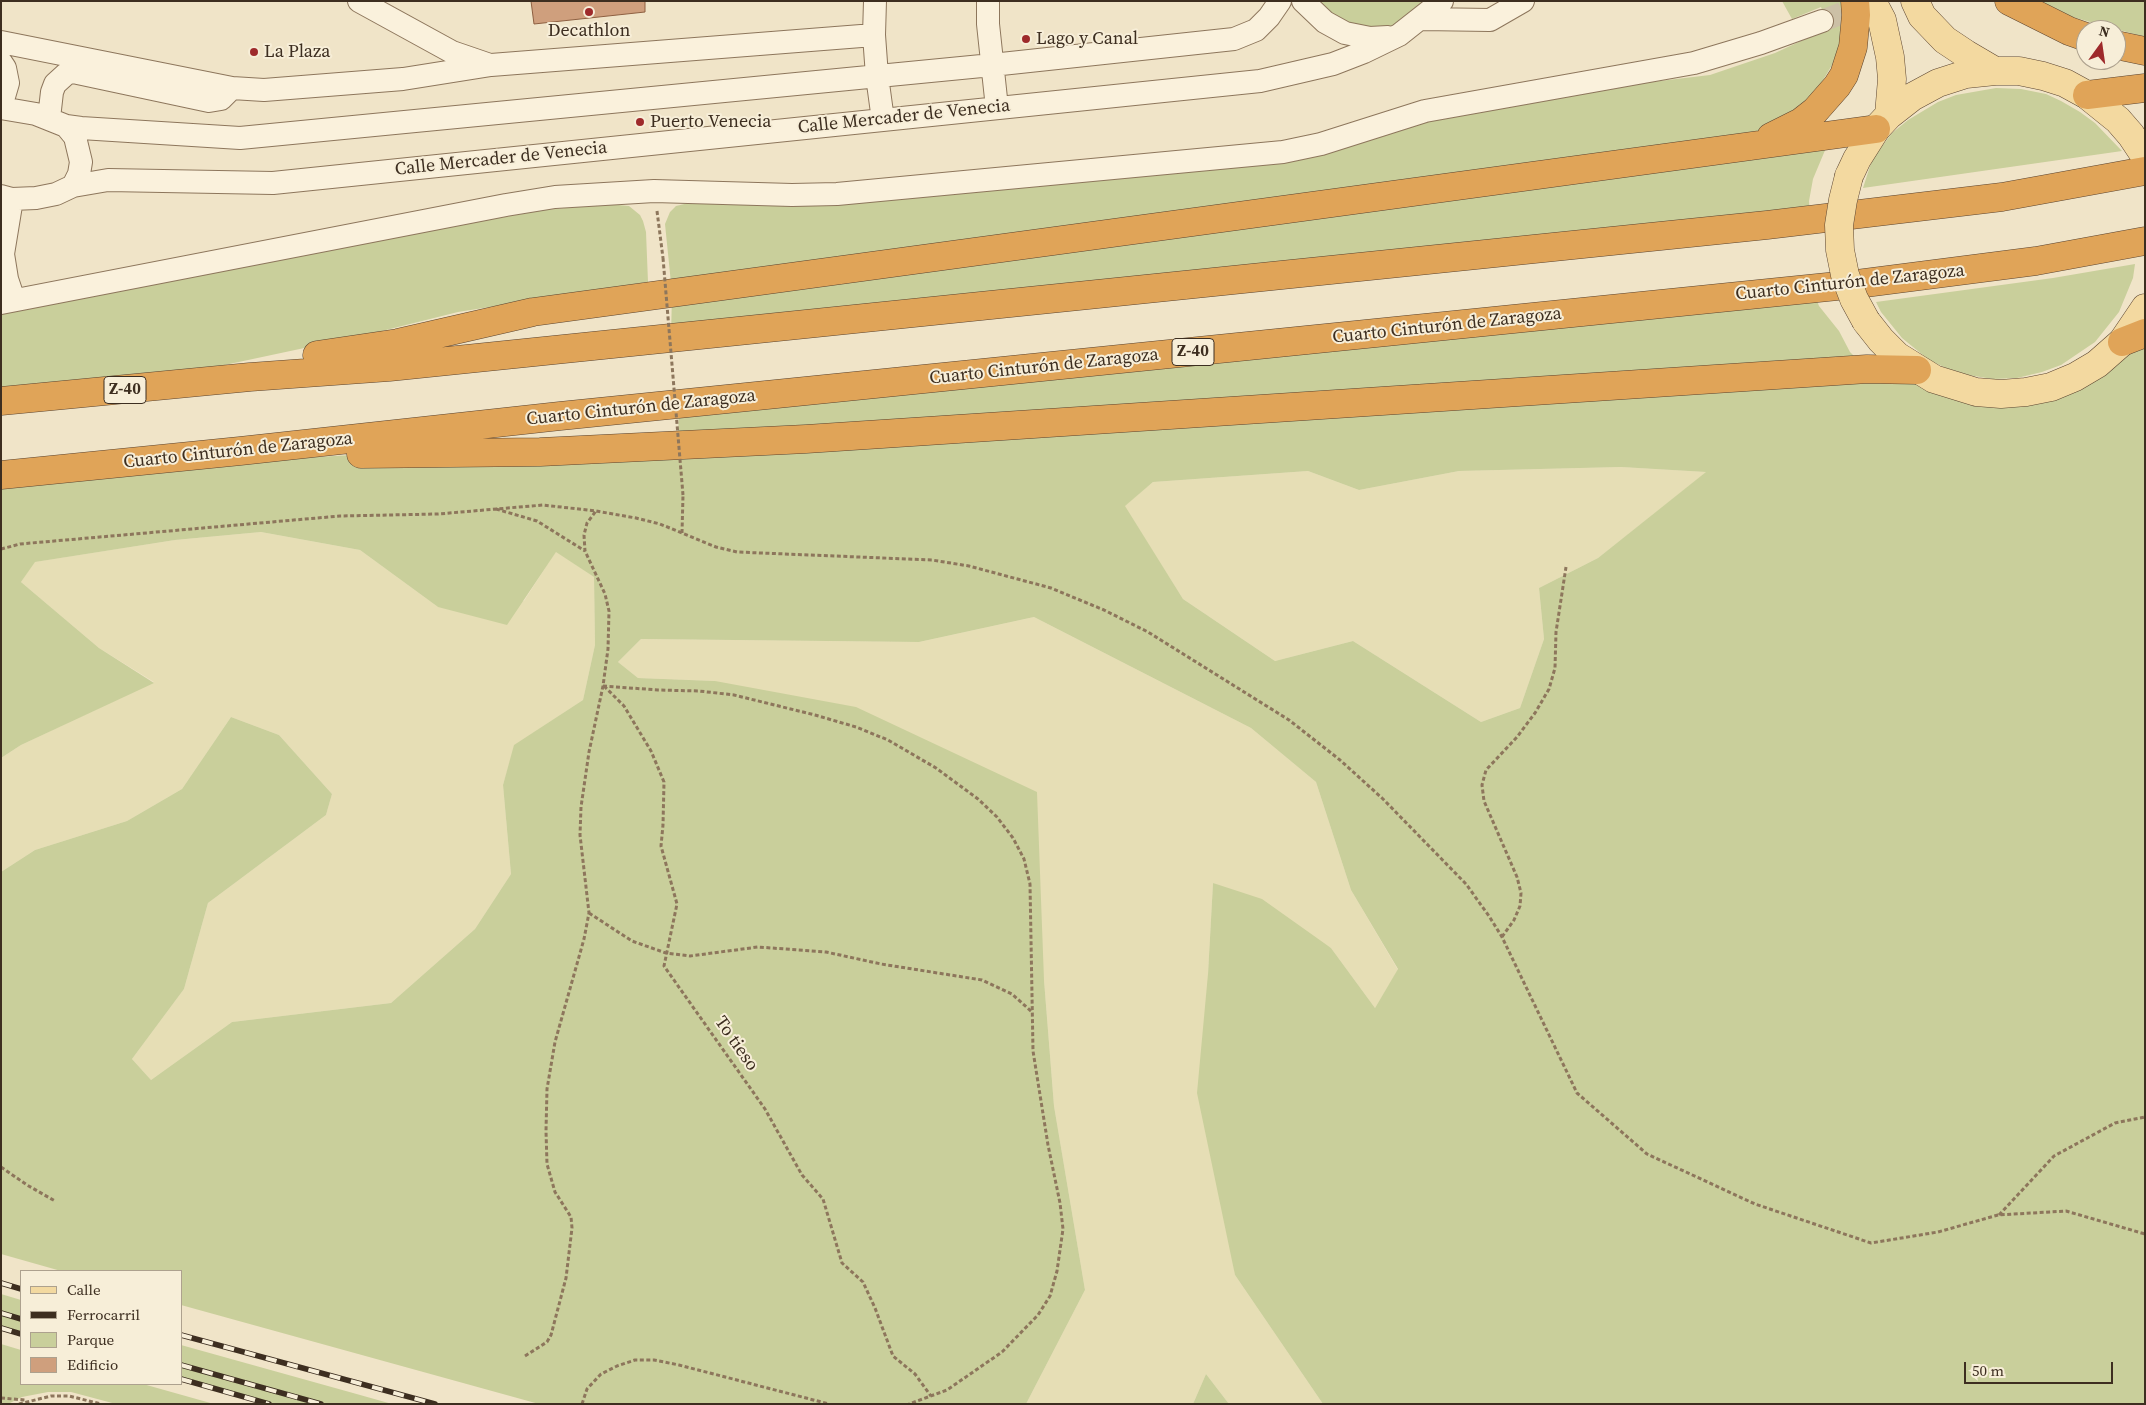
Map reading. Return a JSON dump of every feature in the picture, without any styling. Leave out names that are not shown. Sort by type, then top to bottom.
[{"type":"highway","points":[[1751,146],[1801,122],[1827,100],[1844,75],[1853,47],[1856,15],[1855,1]]},
{"type":"highway","points":[[2009,1],[2053,24],[2076,33]]},
{"type":"highway","points":[[2126,47],[2145,51]]},
{"type":"highway","points":[[2087,95],[2145,88]]},
{"type":"highway","points":[[250,377],[283,361],[398,343],[533,312],[1751,146],[1883,122]]},
{"type":"highway","name":"Z-40","points":[[1,401],[250,377],[389,367],[1767,225],[2002,197],[2145,172]]},
{"type":"highway","name":"Cuarto Cinturón de Zaragoza","points":[[1,475],[240,452],[560,416],[1856,284],[2036,261],[2145,241]]},
{"type":"highway","points":[[240,452],[305,458],[397,453],[540,452],[796,440],[1866,369],[1916,370]]},
{"type":"main road","points":[[1872,1],[1882,20],[1889,47],[1892,78],[1883,122]]},
{"type":"main road","points":[[1915,1],[1922,16],[1944,40],[1995,71]]},
{"type":"main road","points":[[2138,146],[2103,106],[2066,84],[2043,76],[1995,71],[1966,74],[1938,83],[1912,97],[1883,122],[1857,159],[1849,176],[1840,217],[1840,250],[1845,275],[1854,299],[1866,321],[1880,340],[1916,370],[1951,386],[1976,392],[2001,394],[2026,392],[2051,387],[2075,377],[2097,364],[2133,337],[2145,308]]},
{"type":"street","points":[[359,1],[452,52],[491,65]]},
{"type":"street","points":[[875,1],[874,35],[883,120]]},
{"type":"street","points":[[988,1],[988,24],[997,108]]},
{"type":"street","points":[[1,62],[8,76],[8,83],[1,108],[36,114],[58,122],[240,138],[992,65],[1234,39],[1256,30],[1269,17],[1280,1]]},
{"type":"street","name":"Calle Mercader de Venecia","points":[[1304,1],[1325,22],[1345,33],[1370,38],[1399,35]]},
{"type":"street","name":"Calle Mercader de Venecia","points":[[7,197],[36,198],[56,194],[73,186],[108,180],[273,183],[1260,81],[1332,64],[1399,35],[1422,19],[1442,1]]},
{"type":"street","points":[[1422,19],[1490,20],[1523,1]]},
{"type":"street","points":[[7,197],[3,254],[7,279],[7,302],[555,197],[654,191],[792,195],[837,194],[1283,152],[1321,144],[1425,112],[1694,63],[1761,43],[1822,21]]},
{"type":"street","points":[[1,42],[232,88],[264,90],[394,80],[491,65],[874,35]]},
{"type":"street","points":[[73,186],[79,174],[81,162],[75,137],[58,122],[52,92],[56,84],[66,74],[73,72],[209,101],[221,99],[232,88]]},
{"type":"path","points":[[654,191],[663,258],[683,495],[682,533]]},
{"type":"path","points":[[1,549],[20,544],[330,517],[438,514],[544,505],[596,511],[660,524],[716,547],[737,552],[932,560],[969,566],[1052,588],[1104,610],[1148,632],[1281,715],[1340,760],[1383,799],[1466,884],[1502,937],[1577,1092],[1647,1154],[1755,1204],[1871,1243],[1938,1232],[1998,1215],[2066,1211],[2145,1234]]},
{"type":"path","points":[[494,508],[537,522],[585,551]]},
{"type":"path","points":[[525,1356],[547,1342],[551,1335],[566,1278],[572,1228],[571,1217],[555,1192],[547,1164],[548,1089],[556,1042],[582,947],[588,913],[580,834],[581,807],[589,752],[603,686],[608,649],[609,611],[605,594],[585,551],[584,535],[596,511]]},
{"type":"path","points":[[1502,937],[1514,920],[1520,906],[1521,893],[1517,877],[1484,801],[1482,786],[1486,770],[1517,737],[1535,713],[1549,689],[1555,668],[1556,632],[1566,567]]},
{"type":"path","points":[[603,686],[699,691],[734,695],[815,715],[856,727],[888,740],[936,768],[978,799],[997,816],[1013,838],[1024,859],[1030,884],[1033,1051],[1063,1229],[1057,1270],[1050,1296],[1038,1315],[1021,1335],[1002,1352],[947,1390],[908,1404]]},
{"type":"path","name":"To tieso","points":[[603,686],[624,706],[651,751],[664,782],[664,824],[660,846],[677,904],[664,966],[765,1109],[802,1175],[823,1199],[842,1263],[862,1282],[875,1308],[893,1356],[915,1374],[931,1396]]},
{"type":"path","points":[[588,913],[632,941],[666,953],[690,956],[758,947],[826,952],[881,964],[982,980],[1012,994],[1033,1012]]},
{"type":"path","points":[[1998,1215],[2054,1156],[2115,1123],[2145,1117]]},
{"type":"path","points":[[1,1167],[55,1201]]},
{"type":"path","points":[[582,1404],[588,1389],[601,1374],[635,1360],[654,1360],[830,1404]]},
{"type":"path","points":[[19,1404],[28,1400],[51,1396],[69,1396],[101,1404]]},
{"type":"path","points":[[1,1398],[28,1400]]},
{"type":"shaded area","points":[[1621,467],[1707,472],[1598,558],[1539,588],[1544,639],[1520,708],[1481,722],[1353,641],[1275,661],[1183,599],[1124,506],[1153,482],[1308,471],[1359,490],[1459,471]]},
{"type":"shaded area","points":[[261,532],[360,550],[438,607],[524,601],[556,551],[594,577],[595,645],[583,700],[515,745],[503,785],[511,874],[475,929],[391,1003],[232,1022],[151,1080],[132,1059],[184,989],[208,903],[326,815],[332,794],[279,735],[231,717],[182,789],[127,821],[35,850],[1,872],[1,758],[21,745],[154,682],[99,648],[21,582],[34,562],[175,540]]},
{"type":"shaded area","points":[[1034,617],[1251,728],[1316,782],[1351,890],[1398,970],[1375,1008],[1331,948],[1213,883],[1208,974],[1235,1275],[1323,1404],[1229,1404],[1206,1374],[1193,1404],[1026,1404],[1085,1290],[1054,1106],[1044,980],[715,681],[638,678],[618,662],[641,639],[919,642]]},
{"type":"green space","points":[[1310,1],[1431,1],[1400,24],[1375,32],[1354,29]]},
{"type":"green space","points":[[1782,1],[1843,1],[1842,38],[1832,65],[1819,87],[1807,101],[1831,136],[1813,179],[1809,201],[1810,220],[671,337],[672,293],[665,224],[670,212],[676,206],[697,201],[1253,156],[1458,105],[1710,75],[1775,53],[1829,28],[1821,7],[1792,19]]},
{"type":"green space","points":[[2040,1],[2145,1],[2145,37],[2126,32],[2126,20],[2083,20],[2065,15]]},
{"type":"green space","points":[[1996,88],[2021,89],[2046,94],[2061,101],[2095,123],[2122,151],[1863,188],[1871,163],[1877,153],[1892,133],[1908,120],[1938,102],[1956,95]]},
{"type":"green space","points":[[609,204],[629,206],[640,215],[643,221],[646,232],[648,282],[458,312],[370,334],[98,392],[1,401],[1,313],[465,224],[544,210]]},
{"type":"green space","points":[[2135,264],[2133,278],[2119,312],[2095,342],[2061,365],[2017,378],[1993,379],[1968,375],[1929,360],[1902,338],[1881,312],[1876,302],[2053,278]]},
{"type":"green space","points":[[1812,288],[1819,306],[1839,331],[1850,352],[1867,369],[2001,394],[2145,333],[2145,1404],[1323,1404],[1235,1275],[1197,1093],[1208,974],[1213,883],[1262,899],[1331,948],[1375,1008],[1398,969],[1351,890],[1316,782],[1251,728],[1034,617],[919,642],[641,639],[618,662],[638,678],[715,681],[856,707],[1037,792],[1044,980],[1054,1106],[1085,1290],[1026,1404],[539,1404],[182,1305],[182,1270],[57,1270],[1,1254],[1,872],[35,850],[127,821],[182,789],[231,717],[279,735],[332,794],[326,815],[208,903],[184,989],[132,1059],[151,1080],[232,1022],[391,1003],[475,929],[511,874],[503,785],[514,745],[583,700],[595,645],[594,577],[556,552],[507,625],[438,607],[360,550],[261,532],[175,540],[35,562],[21,582],[99,648],[154,683],[21,745],[1,758],[1,475],[370,454],[678,440],[679,405]],"holes":[[[1621,467],[1706,472],[1598,558],[1539,588],[1544,639],[1520,708],[1481,722],[1353,641],[1275,661],[1183,599],[1125,506],[1153,482],[1308,471],[1359,490],[1459,471]]]},
{"type":"green space","points":[[1,1294],[20,1300],[20,1334],[1,1328]]},
{"type":"green space","points":[[1,1344],[20,1350],[20,1385],[147,1385],[214,1404],[116,1404],[71,1392],[48,1392],[22,1397],[8,1404],[1,1404]]},
{"type":"green space","points":[[182,1345],[392,1404],[269,1404],[182,1379]]},
{"type":"green space","points":[[1206,1374],[1229,1404],[1193,1404]]},
{"type":"building","name":"Decathlon","points":[[531,1],[645,1],[645,12],[534,24]]},
{"type":"tunnel","points":[[1822,21],[1870,2]]},
{"type":"railway","points":[[1,1283],[20,1289]]},
{"type":"railway","points":[[1,1313],[20,1319]]},
{"type":"railway","points":[[1,1328],[20,1334]]},
{"type":"railway","points":[[182,1335],[435,1404]]},
{"type":"railway","points":[[182,1365],[321,1404]]},
{"type":"railway","points":[[182,1379],[269,1404]]},
{"type":"place","name":"Decathlon","points":[[589,12]]},
{"type":"place","name":"Lago y Canal","points":[[1026,39]]},
{"type":"place","name":"La Plaza","points":[[254,52]]},
{"type":"place","name":"Puerto Venecia","points":[[640,122]]}]
